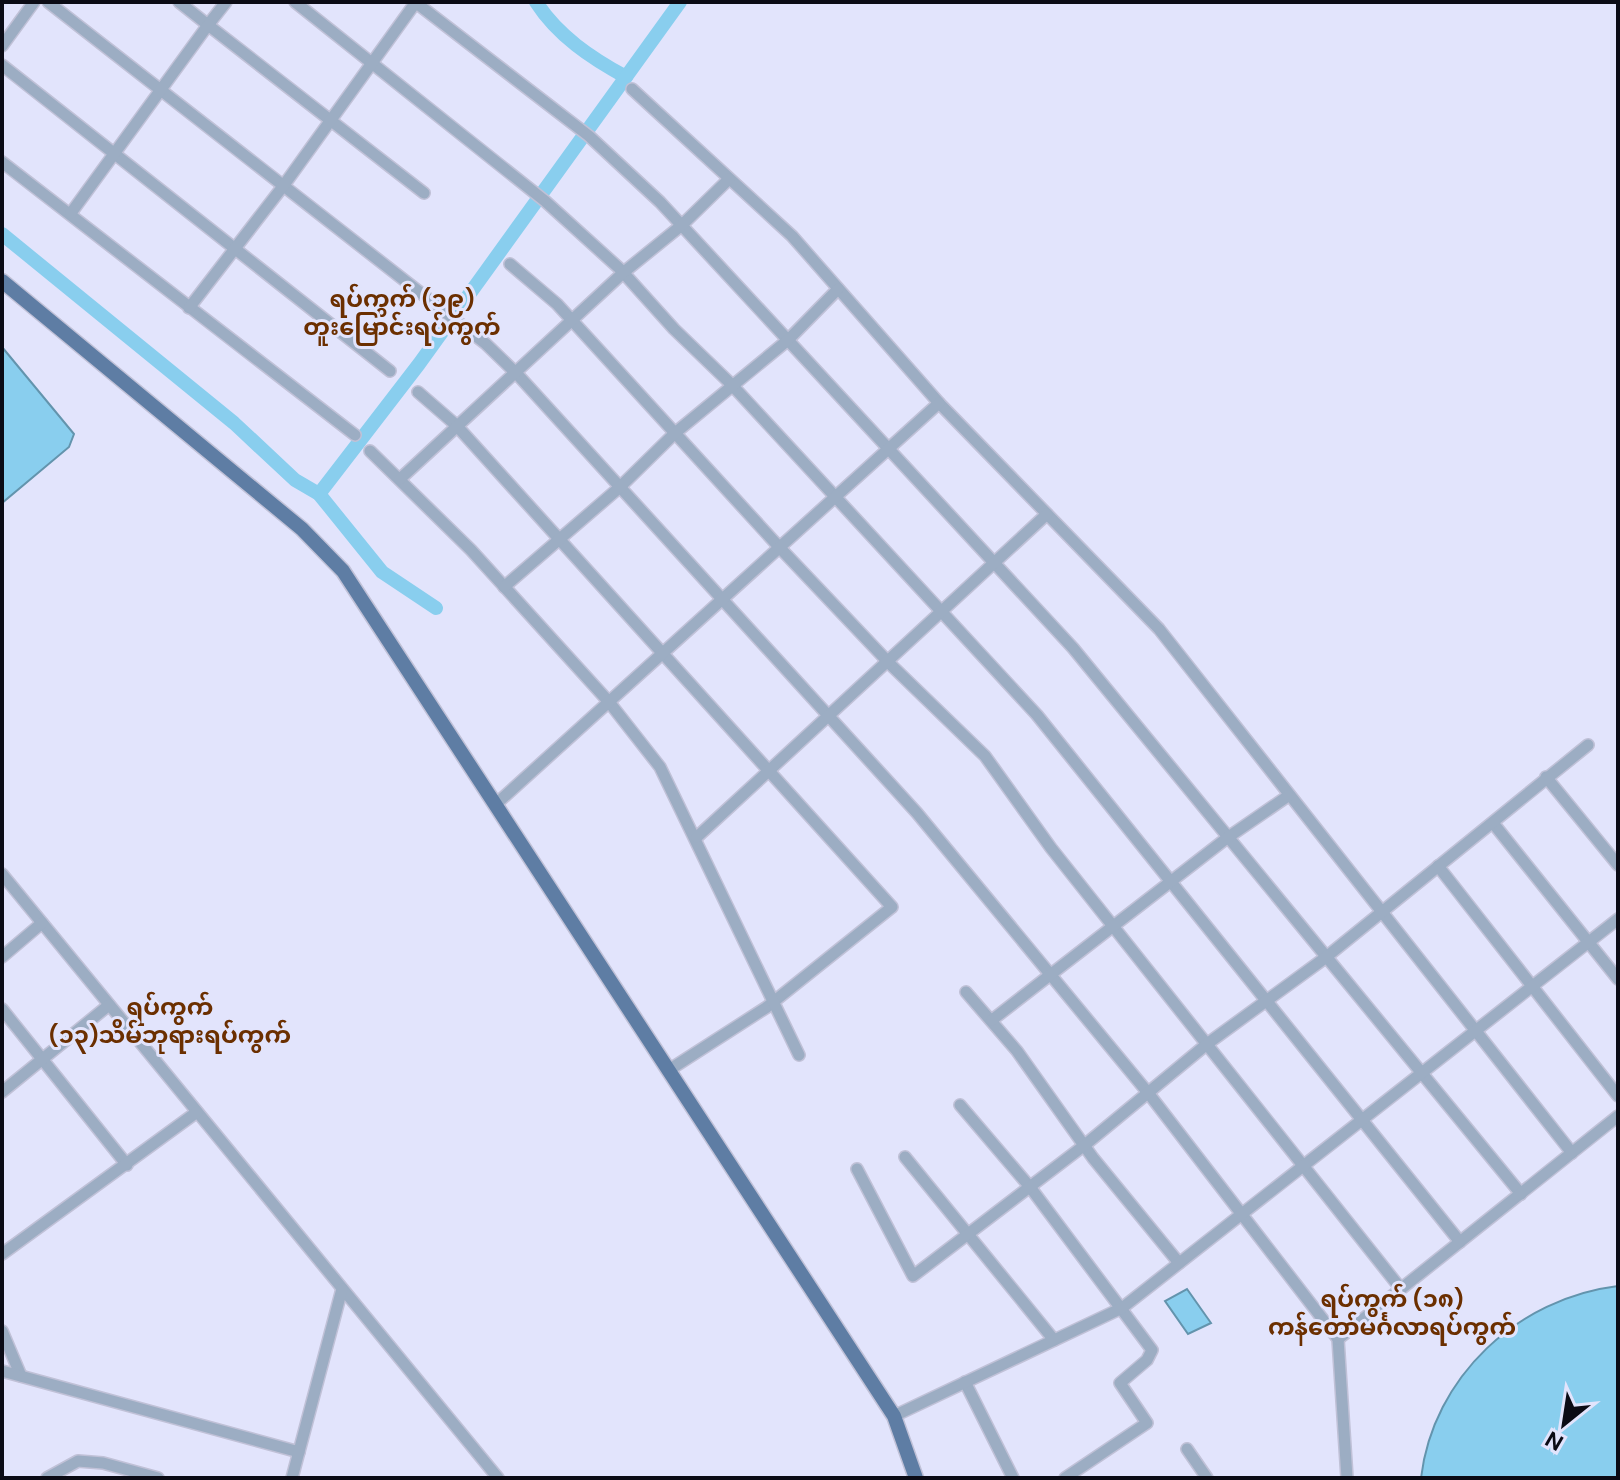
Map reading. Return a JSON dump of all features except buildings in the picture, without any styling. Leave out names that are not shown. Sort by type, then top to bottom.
[{"type":"main road","points":[[2,281],[302,529],[343,571],[894,1416],[916,1478]]},
{"type":"street","points":[[2,46],[34,2]]},
{"type":"street","points":[[48,2],[462,324],[517,374],[917,813],[1149,1094],[1338,1339],[1347,1478]]},
{"type":"street","points":[[179,2],[424,193]]},
{"type":"street","points":[[71,213],[226,2]]},
{"type":"street","points":[[295,2],[545,201],[624,272],[674,329],[731,384],[1037,715],[1460,1242]]},
{"type":"street","points":[[189,308],[284,185],[416,2],[589,136],[682,225],[1073,648],[1521,1194]]},
{"type":"street","points":[[2,65],[390,371]]},
{"type":"street","points":[[632,89],[792,236],[939,403],[1159,629],[1572,1153]]},
{"type":"street","points":[[2,162],[355,435]]},
{"type":"street","points":[[400,479],[729,179]]},
{"type":"street","points":[[510,264],[572,320],[780,548],[887,660],[985,756],[1115,927],[1401,1289]]},
{"type":"street","points":[[504,587],[620,487],[731,384],[788,340],[838,289]]},
{"type":"street","points":[[418,392],[456,425],[892,907],[773,1001],[669,1070]]},
{"type":"street","points":[[495,805],[939,403]]},
{"type":"street","points":[[370,451],[504,587],[609,702],[660,767],[697,837],[799,1055]]},
{"type":"street","points":[[697,837],[1047,514]]},
{"type":"street","points":[[857,1169],[911,1276],[1086,1144],[1207,1044],[1325,958],[1588,745]]},
{"type":"street","points":[[1546,777],[1618,865]]},
{"type":"street","points":[[992,1020],[1052,977],[1227,838],[1288,796]]},
{"type":"street","points":[[1493,823],[1618,979]]},
{"type":"street","points":[[1438,866],[1618,1096]]},
{"type":"street","points":[[2,874],[498,1478]]},
{"type":"street","points":[[894,1416],[1122,1308],[1618,919]]},
{"type":"street","points":[[2,957],[42,923]]},
{"type":"street","points":[[966,992],[992,1020],[1086,1144],[1093,1158],[1179,1263]]},
{"type":"street","points":[[2,1092],[109,1005]]},
{"type":"street","points":[[2,1009],[127,1165]]},
{"type":"street","points":[[960,1105],[1030,1187],[1152,1350],[1147,1360],[1120,1383],[1147,1423],[1065,1478]]},
{"type":"street","points":[[2,1254],[197,1112]]},
{"type":"street","points":[[1338,1339],[1618,1116]]},
{"type":"street","points":[[905,1157],[1054,1340]]},
{"type":"street","points":[[292,1478],[342,1289]]},
{"type":"street","points":[[2,1331],[21,1376]]},
{"type":"street","points":[[2,1371],[299,1452]]},
{"type":"street","points":[[965,1382],[1013,1478]]},
{"type":"street","points":[[1187,1449],[1207,1478]]},
{"type":"street","points":[[47,1478],[78,1461],[103,1463],[158,1478]]},
{"type":"water","points":[[2,347],[74,434],[69,447],[2,503]]},
{"type":"water","points":[[1618,1286],[1618,1478],[1421,1478],[1429,1441],[1443,1407],[1462,1376],[1486,1349],[1515,1325],[1547,1307],[1581,1294]]},
{"type":"water","points":[[1187,1289],[1211,1323],[1188,1334],[1165,1301]]},
{"type":"waterway","points":[[536,2],[554,25],[576,45],[626,77]]},
{"type":"waterway","points":[[319,494],[419,364],[680,2]]},
{"type":"waterway","points":[[2,234],[234,423],[295,480],[319,494],[382,572],[436,608]]},
{"type":"district","name":"ရပ်ကွက် (၁၉) တူးမြောင်းရပ်ကွက်","points":[[402,313]]},
{"type":"district","name":"ရပ်ကွက် (၁၃)သိမ်ဘုရားရပ်ကွက်","points":[[170,1021]]},
{"type":"district","name":"ရပ်ကွက် (၁၈) ကန်တော်မင်္ဂလာရပ်ကွက်","points":[[1392,1313]]}]
